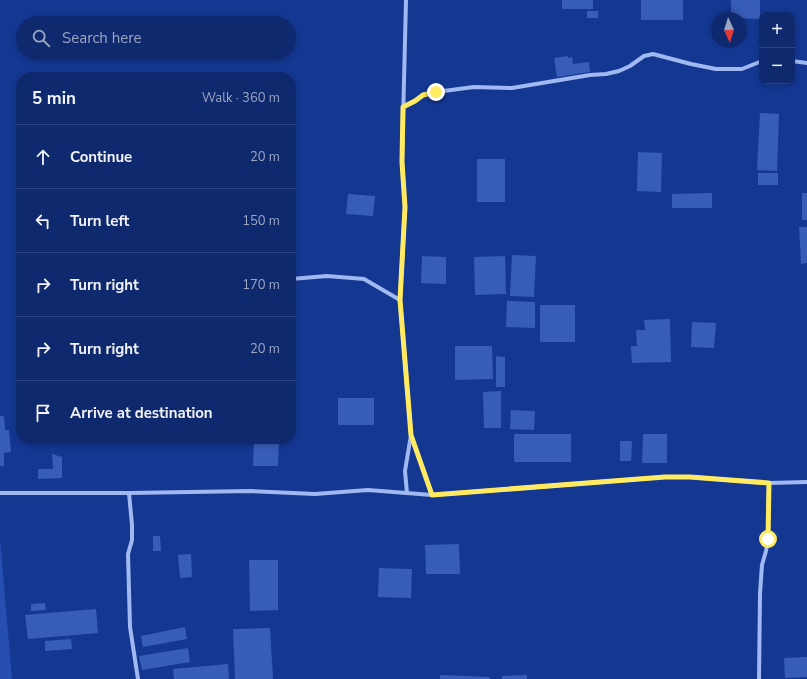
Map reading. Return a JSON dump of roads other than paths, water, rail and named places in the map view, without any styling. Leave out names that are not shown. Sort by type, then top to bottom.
[{"type":"street","points":[[406,0],[402,162],[405,207],[400,300],[411,435],[405,471],[407,493]]},
{"type":"street","points":[[403,107],[423,95],[436,92],[474,87],[512,88],[590,74],[606,74],[619,71],[630,66],[644,56],[653,54],[716,69],[742,69],[759,62]]},
{"type":"street","points":[[795,61],[807,63]]},
{"type":"street","points":[[296,279],[327,276],[364,279],[400,300]]},
{"type":"street","points":[[411,435],[432,495]]},
{"type":"street","points":[[0,493],[251,491],[316,494],[368,490],[432,495],[665,477],[690,477],[769,483],[807,482]]},
{"type":"street","points":[[759,679],[760,593],[762,565],[768,539],[769,483]]},
{"type":"street","points":[[129,493],[132,525],[132,540],[128,554],[130,627],[138,679]]}]
